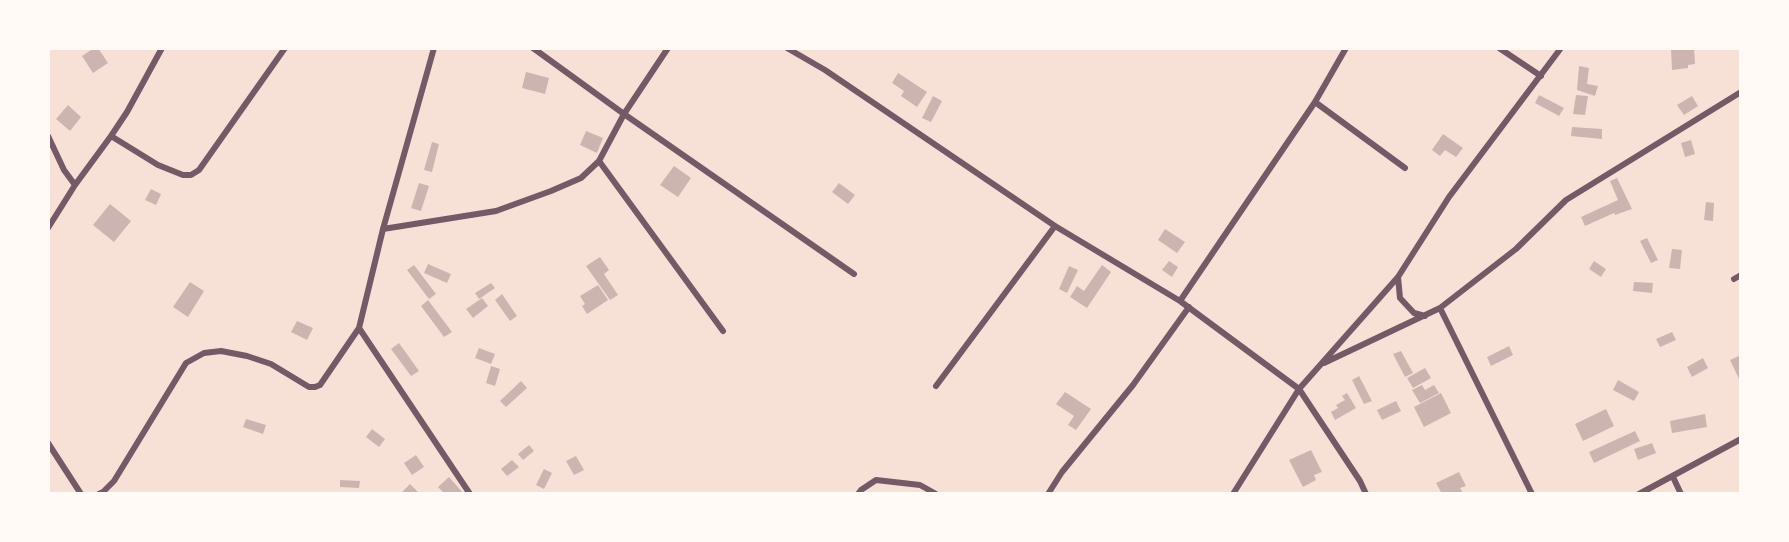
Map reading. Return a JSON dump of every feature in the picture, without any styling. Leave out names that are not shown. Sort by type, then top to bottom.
[{"type":"street","points":[[48,228],[136,97],[162,48]]},
{"type":"street","points":[[111,136],[158,165],[183,176],[191,175],[199,170],[285,48]]},
{"type":"street","points":[[99,494],[114,481],[186,363],[204,352],[221,351],[271,364],[309,387],[321,385],[359,328],[382,229],[434,48]]},
{"type":"street","points":[[533,48],[854,274]]},
{"type":"street","points":[[382,229],[496,211],[581,178],[599,161],[624,114],[669,48]]},
{"type":"street","points":[[787,48],[825,70],[1055,226],[1180,301],[1299,389],[1360,481],[1366,494]]},
{"type":"street","points":[[1180,301],[1315,102],[1346,48]]},
{"type":"street","points":[[1499,48],[1541,76]]},
{"type":"street","points":[[1233,494],[1299,389],[1398,277],[1449,197],[1561,48]]},
{"type":"street","points":[[1320,364],[1440,308],[1516,249],[1566,200],[1741,92]]},
{"type":"street","points":[[1315,102],[1404,168]]},
{"type":"street","points":[[48,136],[64,170],[75,185]]},
{"type":"street","points":[[599,161],[723,331]]},
{"type":"street","points":[[936,386],[1055,226]]},
{"type":"street","points":[[1734,279],[1741,275]]},
{"type":"street","points":[[1398,277],[1400,298],[1414,313],[1426,316]]},
{"type":"street","points":[[1047,494],[1062,472],[1133,385],[1189,307]]},
{"type":"street","points":[[1440,308],[1532,494]]},
{"type":"street","points":[[359,328],[470,494]]},
{"type":"street","points":[[1639,494],[1741,440]]},
{"type":"street","points":[[48,443],[81,494]]},
{"type":"street","points":[[1673,477],[1682,494]]},
{"type":"street","points":[[858,494],[876,480],[920,484],[936,494]]},
{"type":"building","points":[[98,48],[108,63],[93,73],[82,56]]},
{"type":"building","points":[[1671,48],[1694,48],[1695,64],[1688,65],[1688,68],[1672,70]]},
{"type":"building","points":[[1579,66],[1589,68],[1587,84],[1598,86],[1595,96],[1577,90]]},
{"type":"building","points":[[526,72],[549,78],[545,94],[522,88]]},
{"type":"building","points":[[898,73],[927,92],[917,107],[901,96],[904,91],[892,83]]},
{"type":"building","points":[[1539,95],[1564,108],[1559,116],[1535,103]]},
{"type":"building","points":[[1576,95],[1588,96],[1585,115],[1573,114]]},
{"type":"building","points":[[933,96],[942,101],[931,122],[922,118]]},
{"type":"building","points":[[1692,96],[1698,106],[1684,115],[1677,105]]},
{"type":"building","points":[[68,105],[81,117],[70,131],[56,119]]},
{"type":"building","points":[[1572,127],[1602,129],[1602,139],[1571,136]]},
{"type":"building","points":[[586,131],[603,138],[597,153],[580,145]]},
{"type":"building","points":[[1443,134],[1463,148],[1456,157],[1445,150],[1440,156],[1432,150]]},
{"type":"building","points":[[1691,140],[1695,154],[1685,157],[1681,143]]},
{"type":"building","points":[[432,142],[439,144],[432,172],[424,170]]},
{"type":"building","points":[[674,166],[691,178],[678,197],[660,185]]},
{"type":"building","points":[[1617,178],[1632,209],[1615,215],[1614,213],[1585,226],[1581,217],[1618,200],[1610,181]]},
{"type":"building","points":[[419,183],[429,186],[421,211],[411,208]]},
{"type":"building","points":[[839,183],[855,195],[848,204],[832,192]]},
{"type":"building","points":[[151,189],[161,194],[156,205],[145,200]]},
{"type":"building","points":[[1706,202],[1714,203],[1713,221],[1704,220]]},
{"type":"building","points":[[110,204],[131,221],[114,242],[93,225]]},
{"type":"building","points":[[1165,229],[1185,242],[1177,253],[1158,240]]},
{"type":"building","points":[[1647,238],[1658,260],[1651,263],[1640,241]]},
{"type":"building","points":[[1672,249],[1682,250],[1680,269],[1669,268]]},
{"type":"building","points":[[600,257],[609,270],[604,274],[618,295],[610,300],[586,266]]},
{"type":"building","points":[[1169,261],[1178,267],[1172,277],[1162,270]]},
{"type":"building","points":[[1594,261],[1606,269],[1601,277],[1589,269]]},
{"type":"building","points":[[428,264],[451,274],[447,283],[424,273]]},
{"type":"building","points":[[414,265],[436,294],[429,299],[407,270]]},
{"type":"building","points":[[1102,265],[1111,272],[1087,308],[1070,297],[1077,286],[1084,291]]},
{"type":"building","points":[[1069,266],[1078,270],[1067,293],[1059,289]]},
{"type":"building","points":[[190,282],[204,291],[188,317],[173,307]]},
{"type":"building","points":[[1634,282],[1653,283],[1652,293],[1633,291]]},
{"type":"building","points":[[491,283],[495,288],[479,299],[475,293]]},
{"type":"building","points":[[598,285],[608,300],[587,314],[580,296]]},
{"type":"building","points":[[502,294],[517,316],[510,321],[495,300]]},
{"type":"building","points":[[482,298],[488,306],[473,318],[466,309]]},
{"type":"building","points":[[428,300],[452,332],[444,337],[421,306]]},
{"type":"building","points":[[297,321],[313,328],[307,340],[291,332]]},
{"type":"building","points":[[1672,332],[1676,340],[1660,347],[1656,339]]},
{"type":"building","points":[[399,343],[419,371],[411,376],[391,349]]},
{"type":"building","points":[[1509,346],[1513,355],[1491,366],[1487,357]]},
{"type":"building","points":[[479,348],[495,354],[491,364],[475,358]]},
{"type":"building","points":[[1401,351],[1413,373],[1405,377],[1393,354]]},
{"type":"building","points":[[1739,356],[1741,360],[1741,383],[1730,360]]},
{"type":"building","points":[[1703,358],[1708,368],[1692,377],[1687,367]]},
{"type":"building","points":[[491,366],[500,369],[495,386],[486,383]]},
{"type":"building","points":[[1425,368],[1431,378],[1413,388],[1407,378]]},
{"type":"building","points":[[1359,376],[1372,401],[1364,404],[1352,380]]},
{"type":"building","points":[[1618,380],[1639,392],[1634,401],[1613,390]]},
{"type":"building","points":[[521,381],[527,388],[506,407],[500,401]]},
{"type":"building","points":[[1422,385],[1425,390],[1434,385],[1439,393],[1420,403],[1412,390]]},
{"type":"building","points":[[1065,392],[1091,409],[1076,430],[1068,425],[1074,416],[1056,404]]},
{"type":"building","points":[[1347,393],[1356,408],[1335,420],[1331,412],[1338,408],[1336,405],[1345,400],[1342,396]]},
{"type":"building","points":[[1441,393],[1451,413],[1424,427],[1414,407]]},
{"type":"building","points":[[1396,401],[1401,411],[1382,420],[1377,410]]},
{"type":"building","points":[[1606,409],[1614,426],[1583,441],[1575,424]]},
{"type":"building","points":[[1705,414],[1707,427],[1672,433],[1670,421]]},
{"type":"building","points":[[246,419],[266,425],[263,434],[243,427]]},
{"type":"building","points":[[372,429],[385,439],[379,447],[366,437]]},
{"type":"building","points":[[1635,431],[1640,441],[1594,463],[1589,452]]},
{"type":"building","points":[[1652,443],[1656,453],[1638,460],[1634,449]]},
{"type":"building","points":[[529,445],[534,451],[523,460],[518,454]]},
{"type":"building","points":[[1311,450],[1322,472],[1314,475],[1316,480],[1303,487],[1289,460]]},
{"type":"building","points":[[416,455],[424,467],[412,475],[404,463]]},
{"type":"building","points":[[576,456],[584,470],[574,475],[566,461]]},
{"type":"building","points":[[512,460],[519,467],[507,476],[501,469]]},
{"type":"building","points":[[544,469],[552,473],[544,489],[536,485]]},
{"type":"building","points":[[1459,472],[1466,486],[1460,488],[1463,493],[1442,494],[1436,483]]},
{"type":"building","points":[[449,477],[464,494],[445,494],[438,487]]},
{"type":"building","points":[[340,480],[360,481],[359,488],[340,487]]},
{"type":"building","points":[[410,484],[420,494],[400,494]]}]
